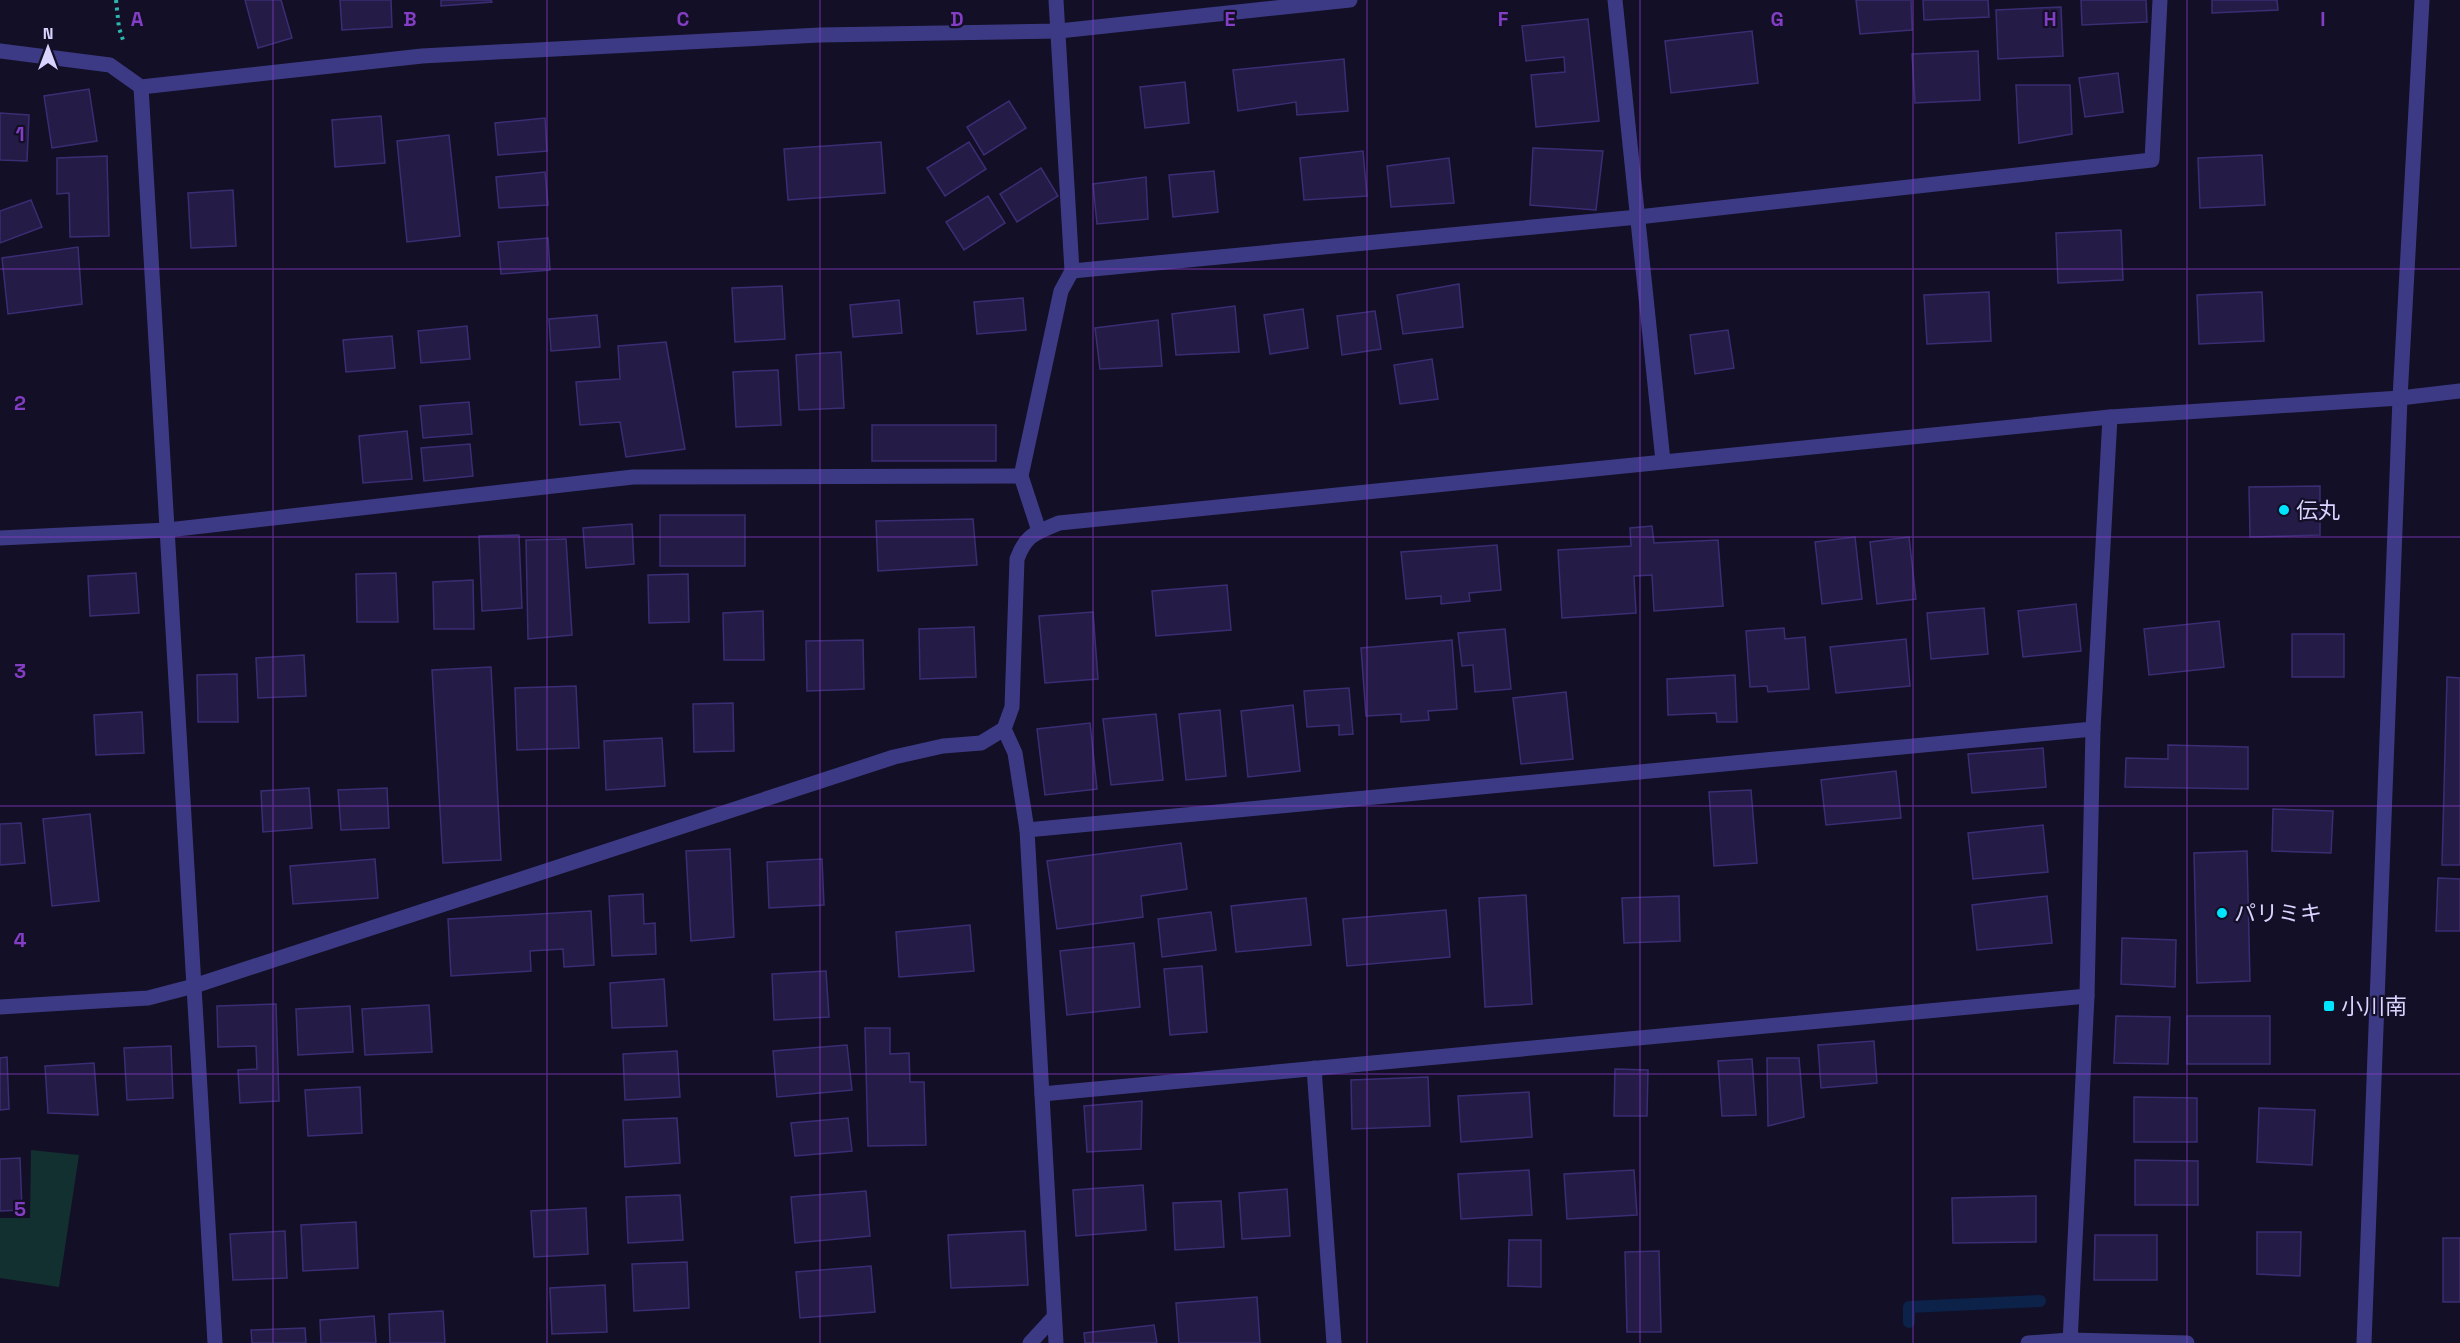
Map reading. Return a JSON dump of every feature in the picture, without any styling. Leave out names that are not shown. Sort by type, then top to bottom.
[{"type":"street","points":[[1039,531],[1021,476],[1061,291],[1072,271],[1056,0]]},
{"type":"street","points":[[0,51],[110,65],[141,87],[422,56],[820,35],[1059,31],[1350,0]]},
{"type":"street","points":[[1615,0],[1664,461]]},
{"type":"street","points":[[1072,271],[1638,217],[2152,160],[2160,0]]},
{"type":"street","points":[[2364,1343],[2400,398],[2422,0]]},
{"type":"street","points":[[141,87],[215,1343]]},
{"type":"street","points":[[0,1007],[148,998],[194,986],[894,757],[943,746],[981,743],[1004,729],[1012,707],[1017,559],[1023,542],[1039,531],[1059,523],[2110,417],[2400,398],[2460,391]]},
{"type":"street","points":[[2070,1342],[2087,996],[2093,729],[2110,417]]},
{"type":"street","points":[[0,537],[168,530],[633,477],[1021,476]]},
{"type":"street","points":[[1004,729],[1015,753],[1027,830],[1056,1343]]},
{"type":"street","points":[[1027,830],[2093,729]]},
{"type":"street","points":[[1042,1094],[2087,996]]},
{"type":"street","points":[[1314,1068],[1334,1343]]},
{"type":"street","points":[[1030,1343],[1054,1317]]},
{"type":"street","points":[[2028,1343],[2187,1343]]},
{"type":"green space","points":[[31,1150],[79,1155],[59,1287],[0,1278],[0,1218],[30,1218]]},
{"type":"building","points":[[245,0],[281,0],[292,38],[258,48]]},
{"type":"building","points":[[340,0],[391,0],[392,27],[342,30]]},
{"type":"building","points":[[441,0],[491,0],[492,2],[441,6]]},
{"type":"building","points":[[1856,0],[1911,0],[1912,30],[1860,34]]},
{"type":"building","points":[[1923,0],[1988,0],[1989,17],[1924,20]]},
{"type":"building","points":[[2081,0],[2146,0],[2147,22],[2082,25]]},
{"type":"building","points":[[2212,0],[2277,0],[2278,10],[2212,13]]},
{"type":"building","points":[[2061,7],[2063,56],[1998,59],[1996,10]]},
{"type":"building","points":[[1588,19],[1599,121],[1536,127],[1531,75],[1565,72],[1564,57],[1526,61],[1522,26]]},
{"type":"building","points":[[1752,31],[1758,83],[1671,93],[1665,41]]},
{"type":"building","points":[[1978,51],[1980,100],[1915,103],[1912,54]]},
{"type":"building","points":[[1344,59],[1348,111],[1297,115],[1296,102],[1238,111],[1233,70]]},
{"type":"building","points":[[2118,73],[2123,112],[2085,117],[2079,78]]},
{"type":"building","points":[[1185,82],[1189,123],[1145,128],[1140,87]]},
{"type":"building","points":[[2016,85],[2070,85],[2072,134],[2019,143]]},
{"type":"building","points":[[89,89],[97,141],[52,148],[44,96]]},
{"type":"building","points":[[1009,101],[1026,128],[984,155],[967,127]]},
{"type":"building","points":[[0,113],[29,115],[27,161],[0,160]]},
{"type":"building","points":[[381,116],[385,163],[335,167],[332,120]]},
{"type":"building","points":[[545,118],[547,151],[498,155],[495,123]]},
{"type":"building","points":[[449,135],[460,236],[407,242],[397,141]]},
{"type":"building","points":[[881,142],[885,193],[788,200],[784,149]]},
{"type":"building","points":[[969,142],[986,169],[945,196],[927,168]]},
{"type":"building","points":[[1533,148],[1603,151],[1596,210],[1530,205]]},
{"type":"building","points":[[1363,151],[1367,196],[1304,200],[1300,158]]},
{"type":"building","points":[[2262,155],[2265,205],[2200,208],[2198,158]]},
{"type":"building","points":[[107,156],[109,236],[70,237],[69,193],[57,194],[57,158]]},
{"type":"building","points":[[1449,158],[1454,203],[1391,207],[1387,166]]},
{"type":"building","points":[[1041,168],[1058,196],[1017,222],[1000,194]]},
{"type":"building","points":[[1214,171],[1218,212],[1173,217],[1169,175]]},
{"type":"building","points":[[545,172],[548,205],[499,208],[496,177]]},
{"type":"building","points":[[1146,177],[1148,219],[1097,224],[1093,184]]},
{"type":"building","points":[[233,190],[236,246],[191,248],[188,193]]},
{"type":"building","points":[[988,196],[1005,223],[964,250],[946,222]]},
{"type":"building","points":[[31,200],[42,227],[0,243],[0,211]]},
{"type":"building","points":[[2121,230],[2123,280],[2058,283],[2056,233]]},
{"type":"building","points":[[548,238],[550,270],[501,274],[498,242]]},
{"type":"building","points":[[78,247],[82,304],[8,314],[2,258]]},
{"type":"building","points":[[1459,284],[1463,327],[1403,334],[1397,295]]},
{"type":"building","points":[[782,286],[785,339],[735,342],[732,288]]},
{"type":"building","points":[[1989,292],[1991,341],[1927,344],[1924,295]]},
{"type":"building","points":[[2262,292],[2264,341],[2199,344],[2197,295]]},
{"type":"building","points":[[1023,298],[1026,330],[977,334],[974,302]]},
{"type":"building","points":[[899,300],[902,333],[853,337],[850,305]]},
{"type":"building","points":[[1235,306],[1239,352],[1176,355],[1172,314]]},
{"type":"building","points":[[1303,309],[1308,348],[1270,354],[1264,315]]},
{"type":"building","points":[[1375,311],[1381,349],[1342,355],[1337,316]]},
{"type":"building","points":[[597,315],[600,347],[551,351],[549,319]]},
{"type":"building","points":[[1158,320],[1162,366],[1100,369],[1095,328]]},
{"type":"building","points":[[467,326],[470,359],[421,363],[418,331]]},
{"type":"building","points":[[1728,330],[1734,368],[1695,374],[1690,335]]},
{"type":"building","points":[[392,336],[395,368],[346,372],[343,340]]},
{"type":"building","points":[[666,342],[685,449],[626,457],[620,422],[580,425],[576,382],[620,379],[618,346]]},
{"type":"building","points":[[841,352],[844,408],[799,410],[796,355]]},
{"type":"building","points":[[1432,359],[1438,399],[1400,404],[1394,365]]},
{"type":"building","points":[[778,370],[781,425],[736,427],[733,372]]},
{"type":"building","points":[[469,402],[472,434],[423,438],[420,406]]},
{"type":"building","points":[[872,425],[996,425],[996,461],[872,461]]},
{"type":"building","points":[[407,431],[412,479],[363,483],[359,436]]},
{"type":"building","points":[[470,444],[473,476],[424,481],[421,448]]},
{"type":"building","points":[[2320,486],[2320,535],[2250,537],[2249,487]]},
{"type":"building","points":[[660,515],[745,515],[745,566],[660,566]]},
{"type":"building","points":[[973,519],[977,565],[878,571],[876,521]]},
{"type":"building","points":[[632,524],[634,564],[586,568],[583,528]]},
{"type":"building","points":[[1652,526],[1654,543],[1718,540],[1723,606],[1654,611],[1652,575],[1634,576],[1636,613],[1562,618],[1558,550],[1631,546],[1630,528]]},
{"type":"building","points":[[519,535],[522,608],[482,611],[479,536]]},
{"type":"building","points":[[1855,537],[1862,599],[1822,604],[1815,542]]},
{"type":"building","points":[[1909,537],[1916,599],[1877,604],[1870,542]]},
{"type":"building","points":[[566,539],[572,635],[528,639],[526,540]]},
{"type":"building","points":[[1497,545],[1501,590],[1469,593],[1470,601],[1441,604],[1441,596],[1406,599],[1401,552]]},
{"type":"building","points":[[136,573],[139,613],[90,616],[88,576]]},
{"type":"building","points":[[396,573],[398,622],[357,622],[356,574]]},
{"type":"building","points":[[688,574],[689,622],[649,623],[648,575]]},
{"type":"building","points":[[473,580],[474,629],[434,629],[433,582]]},
{"type":"building","points":[[1227,585],[1231,630],[1156,636],[1152,591]]},
{"type":"building","points":[[2076,604],[2081,651],[2023,657],[2018,611]]},
{"type":"building","points":[[1984,608],[1988,654],[1931,659],[1927,613]]},
{"type":"building","points":[[763,611],[764,660],[724,660],[723,613]]},
{"type":"building","points":[[1093,612],[1098,679],[1045,683],[1039,616]]},
{"type":"building","points":[[2219,621],[2224,667],[2149,675],[2144,629]]},
{"type":"building","points":[[974,627],[976,677],[920,679],[919,629]]},
{"type":"building","points":[[1784,628],[1785,639],[1805,637],[1809,689],[1768,692],[1767,686],[1750,687],[1746,631]]},
{"type":"building","points":[[1505,629],[1511,689],[1475,692],[1473,665],[1462,666],[1458,633]]},
{"type":"building","points":[[2292,634],[2344,634],[2344,677],[2292,677]]},
{"type":"building","points":[[1906,639],[1910,686],[1836,693],[1830,647]]},
{"type":"building","points":[[863,640],[864,689],[807,691],[806,641]]},
{"type":"building","points":[[1452,640],[1457,709],[1428,711],[1429,720],[1401,722],[1401,714],[1366,716],[1361,648]]},
{"type":"building","points":[[304,655],[306,696],[258,698],[256,658]]},
{"type":"building","points":[[491,667],[501,860],[443,863],[432,670]]},
{"type":"building","points":[[237,674],[238,722],[198,722],[197,675]]},
{"type":"building","points":[[1735,675],[1737,722],[1717,722],[1716,713],[1668,715],[1667,679]]},
{"type":"building","points":[[2447,677],[2460,678],[2460,865],[2442,865]]},
{"type":"building","points":[[576,686],[579,748],[517,750],[515,688]]},
{"type":"building","points":[[1349,688],[1353,734],[1339,735],[1339,725],[1307,727],[1304,691]]},
{"type":"building","points":[[1566,692],[1573,759],[1521,764],[1513,698]]},
{"type":"building","points":[[733,703],[734,751],[694,752],[693,704]]},
{"type":"building","points":[[1293,705],[1300,771],[1248,777],[1241,711]]},
{"type":"building","points":[[1220,710],[1226,776],[1186,780],[1179,714]]},
{"type":"building","points":[[142,712],[144,753],[96,755],[94,715]]},
{"type":"building","points":[[1156,714],[1163,780],[1111,785],[1103,719]]},
{"type":"building","points":[[1090,723],[1097,789],[1045,795],[1037,729]]},
{"type":"building","points":[[662,738],[665,786],[606,790],[604,741]]},
{"type":"building","points":[[2168,745],[2248,747],[2248,789],[2125,787],[2126,758],[2168,759]]},
{"type":"building","points":[[2043,748],[2046,787],[1972,793],[1968,754]]},
{"type":"building","points":[[1896,771],[1901,818],[1826,825],[1821,780]]},
{"type":"building","points":[[309,788],[312,828],[263,832],[261,791]]},
{"type":"building","points":[[387,788],[389,828],[341,830],[338,790]]},
{"type":"building","points":[[1751,790],[1757,863],[1714,866],[1709,792]]},
{"type":"building","points":[[2273,809],[2333,811],[2331,853],[2272,851]]},
{"type":"building","points":[[90,814],[99,901],[52,906],[43,819]]},
{"type":"building","points":[[21,823],[25,863],[0,865],[0,824]]},
{"type":"building","points":[[2043,825],[2048,872],[1973,879],[1968,833]]},
{"type":"building","points":[[1181,843],[1187,889],[1141,896],[1143,917],[1057,929],[1047,861]]},
{"type":"building","points":[[730,849],[734,937],[691,941],[686,851]]},
{"type":"building","points":[[2247,851],[2250,981],[2197,983],[2194,853]]},
{"type":"building","points":[[375,859],[378,898],[293,904],[290,866]]},
{"type":"building","points":[[822,859],[824,905],[769,908],[767,862]]},
{"type":"building","points":[[2438,878],[2460,879],[2460,931],[2436,931]]},
{"type":"building","points":[[643,894],[644,924],[655,923],[656,954],[612,956],[609,896]]},
{"type":"building","points":[[1526,895],[1532,1004],[1485,1007],[1479,898]]},
{"type":"building","points":[[1679,896],[1680,941],[1624,943],[1622,898]]},
{"type":"building","points":[[2047,896],[2052,943],[1977,950],[1972,905]]},
{"type":"building","points":[[1306,898],[1311,945],[1236,952],[1231,906]]},
{"type":"building","points":[[1446,910],[1450,957],[1347,966],[1343,919]]},
{"type":"building","points":[[591,911],[594,965],[564,967],[563,949],[530,951],[531,971],[451,976],[448,919]]},
{"type":"building","points":[[1211,912],[1216,950],[1162,957],[1158,919]]},
{"type":"building","points":[[970,925],[974,971],[899,977],[896,932]]},
{"type":"building","points":[[2122,938],[2176,940],[2175,987],[2121,984]]},
{"type":"building","points":[[1134,943],[1140,1007],[1067,1015],[1060,951]]},
{"type":"building","points":[[1202,966],[1207,1032],[1170,1035],[1164,969]]},
{"type":"building","points":[[826,971],[829,1017],[774,1020],[772,974]]},
{"type":"building","points":[[664,979],[667,1026],[612,1028],[610,983]]},
{"type":"building","points":[[276,1004],[279,1101],[240,1103],[238,1070],[257,1069],[256,1046],[218,1047],[217,1006]]},
{"type":"building","points":[[429,1005],[432,1052],[365,1055],[362,1009]]},
{"type":"building","points":[[350,1006],[353,1052],[298,1055],[296,1009]]},
{"type":"building","points":[[2116,1016],[2170,1017],[2168,1064],[2114,1063]]},
{"type":"building","points":[[2187,1016],[2270,1016],[2270,1064],[2187,1064]]},
{"type":"building","points":[[865,1028],[890,1028],[890,1054],[909,1053],[910,1082],[924,1082],[926,1145],[868,1146]]},
{"type":"building","points":[[1874,1041],[1877,1083],[1821,1088],[1818,1045]]},
{"type":"building","points":[[847,1045],[852,1090],[777,1097],[773,1051]]},
{"type":"building","points":[[171,1046],[173,1098],[127,1100],[124,1048]]},
{"type":"building","points":[[677,1051],[680,1097],[625,1100],[623,1054]]},
{"type":"building","points":[[7,1057],[9,1109],[0,1110],[0,1058]]},
{"type":"building","points":[[1767,1058],[1799,1058],[1804,1117],[1768,1126]]},
{"type":"building","points":[[1752,1059],[1756,1115],[1722,1116],[1718,1061]]},
{"type":"building","points":[[94,1063],[98,1115],[48,1113],[45,1066]]},
{"type":"building","points":[[1615,1069],[1648,1070],[1647,1116],[1614,1116]]},
{"type":"building","points":[[1428,1077],[1430,1126],[1352,1129],[1351,1080]]},
{"type":"building","points":[[360,1087],[362,1133],[308,1136],[305,1090]]},
{"type":"building","points":[[1529,1092],[1532,1137],[1461,1142],[1458,1096]]},
{"type":"building","points":[[2134,1097],[2197,1098],[2197,1142],[2134,1142]]},
{"type":"building","points":[[1142,1101],[1141,1149],[1087,1152],[1084,1106]]},
{"type":"building","points":[[2259,1108],[2315,1110],[2312,1165],[2257,1162]]},
{"type":"building","points":[[677,1118],[680,1163],[625,1167],[623,1120]]},
{"type":"building","points":[[848,1118],[852,1151],[795,1156],[791,1123]]},
{"type":"building","points":[[20,1158],[22,1210],[0,1211],[0,1159]]},
{"type":"building","points":[[2135,1160],[2198,1161],[2198,1205],[2135,1205]]},
{"type":"building","points":[[1529,1170],[1532,1215],[1461,1219],[1458,1174]]},
{"type":"building","points":[[1634,1170],[1637,1215],[1567,1219],[1564,1174]]},
{"type":"building","points":[[1143,1185],[1146,1230],[1076,1236],[1073,1190]]},
{"type":"building","points":[[1287,1189],[1290,1236],[1242,1239],[1239,1193]]},
{"type":"building","points":[[866,1191],[870,1236],[795,1243],[791,1197]]},
{"type":"building","points":[[680,1195],[683,1240],[628,1243],[626,1197]]},
{"type":"building","points":[[2036,1196],[2036,1242],[1953,1243],[1952,1198]]},
{"type":"building","points":[[1221,1201],[1224,1247],[1175,1250],[1173,1203]]},
{"type":"building","points":[[586,1208],[588,1254],[534,1257],[531,1211]]},
{"type":"building","points":[[356,1222],[358,1268],[303,1271],[301,1225]]},
{"type":"building","points":[[285,1231],[287,1278],[233,1280],[230,1234]]},
{"type":"building","points":[[1025,1231],[1028,1285],[951,1288],[948,1235]]},
{"type":"building","points":[[2257,1232],[2301,1232],[2300,1276],[2257,1274]]},
{"type":"building","points":[[2095,1235],[2157,1235],[2157,1280],[2094,1280]]},
{"type":"building","points":[[2443,1238],[2460,1238],[2460,1302],[2443,1302]]},
{"type":"building","points":[[1509,1240],[1541,1240],[1541,1287],[1508,1286]]},
{"type":"building","points":[[1659,1251],[1661,1332],[1627,1332],[1625,1252]]},
{"type":"building","points":[[687,1262],[689,1308],[634,1311],[632,1264]]},
{"type":"building","points":[[871,1266],[875,1312],[800,1318],[796,1272]]},
{"type":"building","points":[[605,1285],[607,1332],[552,1334],[550,1288]]},
{"type":"building","points":[[1257,1297],[1260,1343],[1179,1343],[1176,1303]]},
{"type":"building","points":[[443,1311],[445,1343],[390,1343],[389,1314]]},
{"type":"building","points":[[374,1316],[376,1343],[321,1343],[320,1320]]},
{"type":"building","points":[[1154,1325],[1157,1343],[1085,1343],[1084,1333]]},
{"type":"building","points":[[305,1328],[306,1343],[252,1343],[251,1330]]},
{"type":"waterway","points":[[1909,1322],[1909,1307],[2040,1301]]},
{"type":"place","name":"伝丸","points":[[2284,510]]},
{"type":"place","name":"パリミキ","points":[[2222,913]]},
{"type":"place","name":"小川南","points":[[2329,1006]]}]
